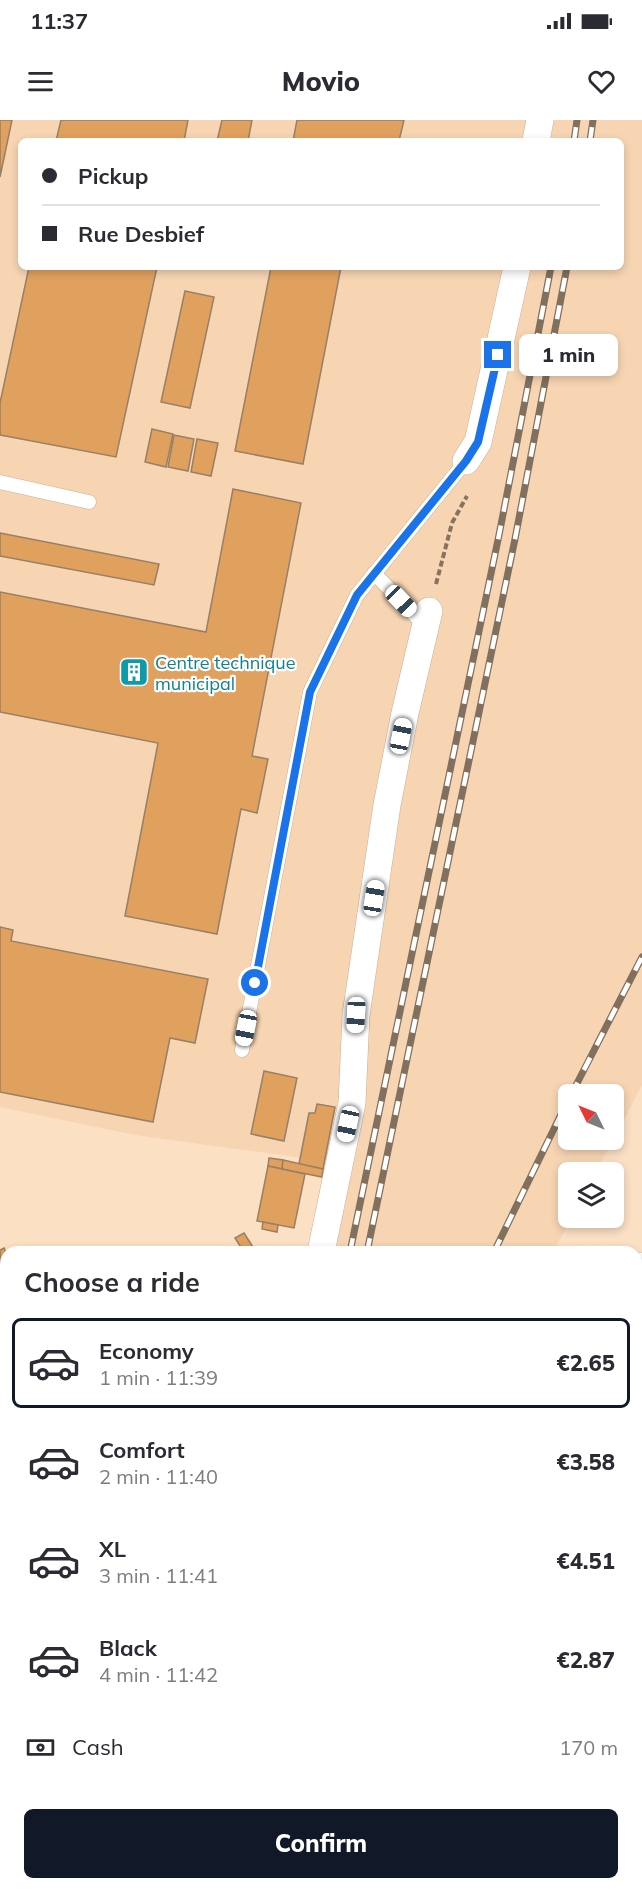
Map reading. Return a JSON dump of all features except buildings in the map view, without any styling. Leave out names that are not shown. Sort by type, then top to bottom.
[{"type":"street","points":[[537,138],[540,120]]},
{"type":"street","points":[[466,461],[478,442],[516,270]]},
{"type":"street","points":[[322,1246],[352,1103],[356,1015],[387,805],[427,619]]},
{"type":"lane","points":[[242,1050],[310,692],[357,595],[466,461]]},
{"type":"lane","points":[[0,482],[89,502]]},
{"type":"lane","points":[[374,573],[427,619]]},
{"type":"path","points":[[427,619],[452,523],[466,499],[471,480],[470,469],[466,461]]},
{"type":"shaded area","points":[[0,120],[642,120],[642,1085],[624,1120],[624,1084],[558,1084],[558,1150],[608,1150],[601,1162],[558,1162],[558,1228],[566,1228],[556,1246],[330,1246],[346,1164],[135,1135],[0,1107]]},
{"type":"railway","points":[[574,138],[577,120]]},
{"type":"railway","points":[[590,138],[593,120]]},
{"type":"railway","points":[[351,1246],[499,535],[550,270]]},
{"type":"railway","points":[[368,1246],[515,539],[566,270]]},
{"type":"railway","points":[[577,1084],[642,957]]},
{"type":"railway","points":[[497,1246],[558,1121]]},
{"type":"place","name":"Centre technique municipal","points":[[134,672]]},
{"type":"route","points":[[255,983],[310,692],[357,595],[466,461],[478,442],[498,355]]}]
